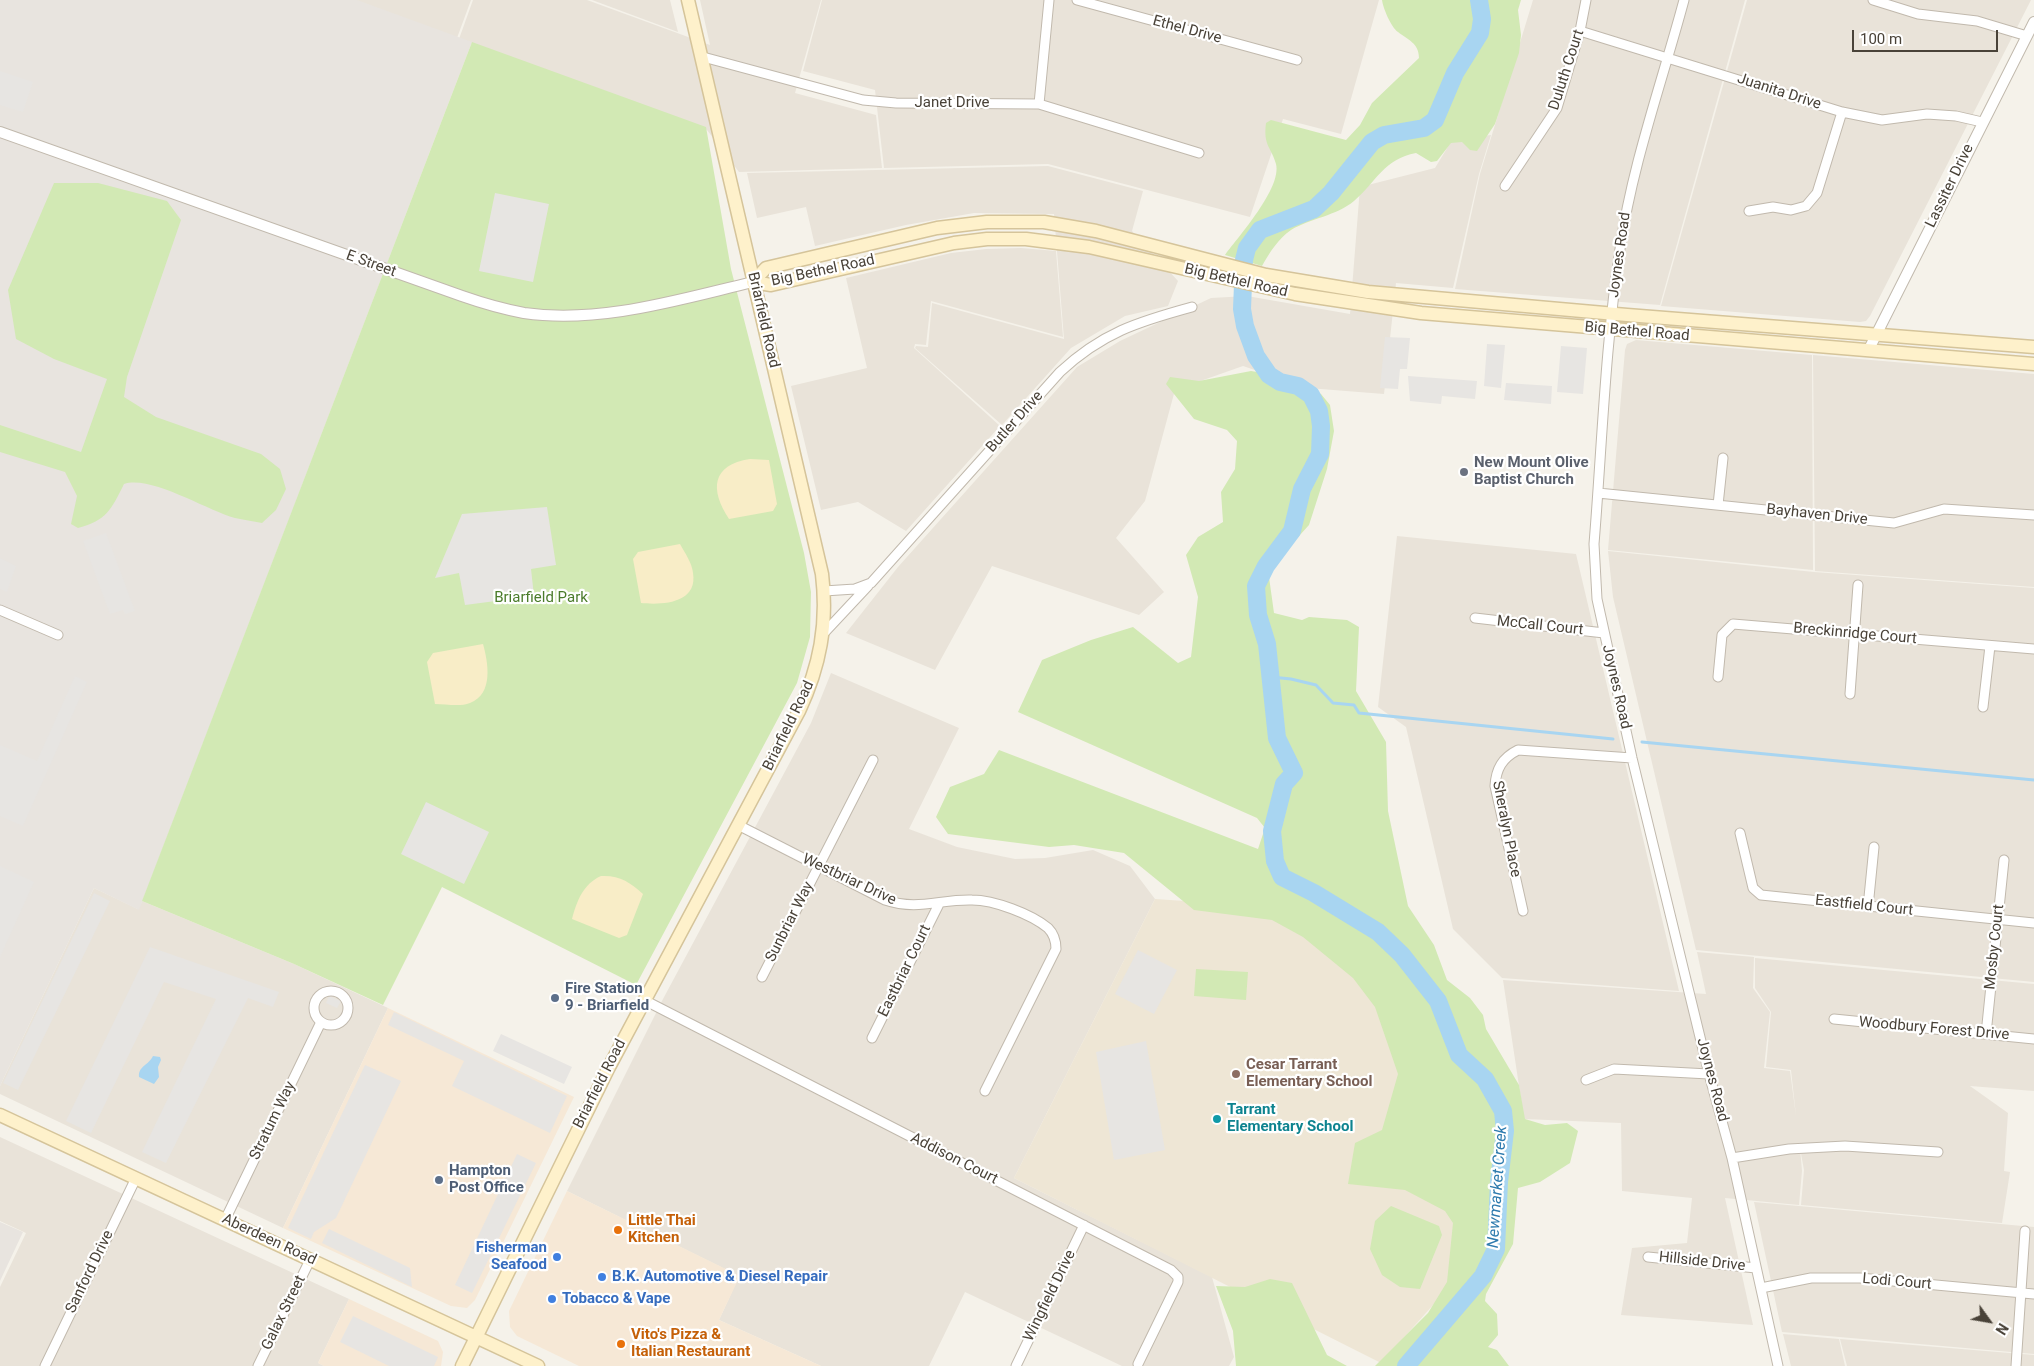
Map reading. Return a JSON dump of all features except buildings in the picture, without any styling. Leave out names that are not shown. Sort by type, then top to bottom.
[{"type":"main road","name":"Briarfield Road","points":[[462,1366],[590,1103],[808,690],[817,667],[824,633],[822,574],[703,57],[688,0]]},
{"type":"main road","name":"Big Bethel Road","points":[[754,282],[766,268],[937,228],[1004,221],[1044,222],[1079,228],[1231,274]]},
{"type":"main road","name":"Big Bethel Road","points":[[754,282],[771,285],[954,243],[1012,239],[1055,241],[1231,274],[1421,313],[2034,364]]},
{"type":"main road","name":"Big Bethel Road","points":[[1265,282],[1612,314],[2034,347]]},
{"type":"main road","name":"Aberdeen Road","points":[[0,1115],[538,1366]]},
{"type":"street","points":[[1039,104],[1049,0]]},
{"type":"street","name":"Ethel Drive","points":[[1077,0],[1297,60]]},
{"type":"street","name":"Duluth Court","points":[[1505,186],[1557,108],[1580,31],[1586,0]]},
{"type":"street","name":"Joynes Road","points":[[1684,0],[1630,196],[1620,249],[1610,330],[1594,562],[1597,599],[1632,758],[1709,1074],[1732,1158],[1778,1366]]},
{"type":"street","points":[[1873,0],[1918,14],[1977,21],[2027,36]]},
{"type":"street","name":"Lassiter Drive","points":[[1868,351],[2034,22]]},
{"type":"street","name":"Juanita Drive","points":[[1580,31],[1842,112],[1882,120],[1927,114],[1956,116],[1982,122]]},
{"type":"street","name":"Janet Drive","points":[[703,57],[863,100],[896,103],[1039,104],[1199,153]]},
{"type":"street","points":[[1749,211],[1772,207],[1791,210],[1806,206],[1817,193],[1842,112]]},
{"type":"street","name":"E Street","points":[[0,132],[454,293],[513,311],[561,315],[625,310],[754,282]]},
{"type":"street","name":"Butler Drive","points":[[824,633],[1060,372],[1082,352],[1112,334],[1140,321],[1192,307]]},
{"type":"street","points":[[1718,506],[1723,458]]},
{"type":"street","name":"Bayhaven Drive","points":[[1598,493],[1894,523],[1944,509],[2034,515]]},
{"type":"street","points":[[824,591],[855,589],[871,583]]},
{"type":"street","points":[[1850,694],[1858,585]]},
{"type":"street","points":[[0,610],[58,635]]},
{"type":"street","name":"McCall Court","points":[[1475,618],[1604,633]]},
{"type":"street","name":"Breckinridge Court","points":[[1718,677],[1722,635],[1733,624],[2034,649]]},
{"type":"street","points":[[1983,707],[1990,646]]},
{"type":"street","name":"Sheralyn Place","points":[[1523,911],[1495,786],[1496,774],[1501,764],[1509,755],[1518,750],[1632,758]]},
{"type":"street","name":"Sunbriar Way","points":[[762,977],[873,760]]},
{"type":"street","name":"Westbriar Drive","points":[[738,825],[884,900],[900,905],[939,904],[973,900],[1000,905],[1048,928],[1056,942],[1053,957],[985,1091]]},
{"type":"street","name":"Eastfield Court","points":[[1740,833],[1753,888],[1761,895],[2034,923]]},
{"type":"street","points":[[1868,907],[1874,847]]},
{"type":"street","name":"Mosby Court","points":[[1986,1034],[2004,860]]},
{"type":"street","name":"Eastbriar Court","points":[[872,1038],[939,904]]},
{"type":"street","name":"Addison Court","points":[[644,1000],[1172,1270],[1178,1277],[1175,1288],[1138,1364]]},
{"type":"street","name":"Woodbury Forest Drive","points":[[1834,1019],[2034,1038]]},
{"type":"street","name":"Stratum Way","points":[[225,1220],[321,1022]]},
{"type":"street","points":[[1586,1080],[1614,1069],[1709,1074]]},
{"type":"street","points":[[1732,1158],[1789,1149],[1845,1146],[1938,1152]]},
{"type":"street","name":"Sanford Drive","points":[[45,1366],[136,1178]]},
{"type":"street","name":"Wingfield Drive","points":[[1016,1366],[1084,1226]]},
{"type":"street","points":[[2016,1366],[2025,1231]]},
{"type":"street","name":"Hillside Drive","points":[[1648,1257],[1756,1268]]},
{"type":"street","name":"Galax Street","points":[[258,1366],[310,1260]]},
{"type":"street","name":"Lodi Court","points":[[1761,1288],[1811,1278],[1860,1278],[2034,1294]]},
{"type":"shaded area","points":[[0,0],[357,0],[472,42],[139,910],[94,888],[0,1086]]},
{"type":"shaded area","points":[[354,0],[471,0],[457,38]]},
{"type":"shaded area","points":[[473,0],[587,0],[710,45],[700,0],[821,0],[795,93],[876,115],[882,168],[739,172],[707,130],[459,39]]},
{"type":"shaded area","points":[[592,0],[670,0],[678,32]]},
{"type":"shaded area","points":[[822,0],[1379,0],[1341,134],[1283,119],[1250,217],[1048,164],[884,168],[875,90],[803,71]]},
{"type":"shaded area","points":[[1533,0],[1745,0],[1660,305],[1455,289],[1480,174]]},
{"type":"shaded area","points":[[1747,0],[2031,0],[1866,321],[1661,306]]},
{"type":"shaded area","points":[[0,71],[33,82],[23,112],[0,105]]},
{"type":"shaded area","points":[[1491,135],[1479,174],[1453,288],[1396,283],[1384,394],[1308,388],[1243,366],[1175,390],[1145,501],[1116,538],[1164,592],[1139,615],[992,566],[935,670],[846,633],[898,567],[1077,367],[1120,341],[1211,298],[1247,296],[1350,314],[1360,187],[1435,168],[1452,140]]},
{"type":"shaded area","points":[[1048,166],[1143,191],[1132,231],[1178,281],[1168,306],[1125,316],[1071,348],[1002,425],[915,348],[916,346],[928,347],[932,303],[1064,339],[1054,214],[974,213],[906,225],[815,246],[806,207],[757,218],[747,173]]},
{"type":"shaded area","points":[[495,193],[549,204],[533,282],[479,271]]},
{"type":"shaded area","points":[[1021,248],[1056,251],[1063,337],[931,301],[926,345],[915,344],[914,348],[1000,426],[906,531],[858,502],[821,510],[791,386],[867,368],[846,278],[951,253]]},
{"type":"shaded area","points":[[1385,337],[1410,338],[1407,369],[1400,369],[1398,389],[1380,388]]},
{"type":"shaded area","points":[[1636,340],[1812,355],[1813,570],[1608,550],[1625,350],[1627,344]]},
{"type":"shaded area","points":[[1487,344],[1505,345],[1501,388],[1484,386]]},
{"type":"shaded area","points":[[1561,346],[1587,348],[1583,394],[1557,392]]},
{"type":"shaded area","points":[[1813,355],[2034,374],[2034,587],[1815,571]]},
{"type":"shaded area","points":[[1408,376],[1477,381],[1475,399],[1442,396],[1441,404],[1410,401]]},
{"type":"shaded area","points":[[1506,383],[1552,386],[1551,404],[1504,400]]},
{"type":"shaded area","points":[[547,507],[556,565],[531,569],[534,596],[465,605],[459,573],[435,578],[462,514]]},
{"type":"shaded area","points":[[106,533],[135,611],[125,614],[123,610],[110,614],[83,541]]},
{"type":"shaded area","points":[[1397,536],[1576,554],[1679,991],[1502,978],[1453,929],[1406,727],[1378,707]]},
{"type":"shaded area","points":[[1608,551],[1814,572],[2034,588],[2034,982],[1696,950],[1613,597]]},
{"type":"shaded area","points":[[0,558],[16,566],[7,592],[0,589]]},
{"type":"shaded area","points":[[831,673],[959,728],[909,829],[957,847],[1015,859],[1045,858],[1093,850],[1130,866],[1155,899],[1014,1178],[1212,1277],[1234,1357],[1229,1366],[1122,1366],[965,1292],[929,1366],[821,1366],[719,1320],[739,1276],[567,1191],[663,999],[811,723]]},
{"type":"shaded area","points":[[75,676],[87,682],[23,826],[0,816],[0,745],[37,761]]},
{"type":"shaded area","points":[[426,802],[489,832],[464,884],[401,854]]},
{"type":"shaded area","points":[[0,866],[34,882],[0,957]]},
{"type":"shaded area","points":[[94,888],[138,909],[142,901],[294,964],[388,1008],[283,1228],[0,1094],[0,1086]]},
{"type":"shaded area","points":[[94,893],[110,901],[18,1090],[3,1083]]},
{"type":"shaded area","name":"Cesar Tarrant Elementary School","points":[[1155,899],[1259,906],[1365,970],[1477,1256],[1381,1363],[1014,1178]]},
{"type":"shaded area","points":[[150,947],[279,992],[273,1007],[248,998],[166,1163],[142,1152],[216,999],[164,982],[91,1133],[66,1121]]},
{"type":"shaded area","points":[[1138,950],[1177,970],[1154,1014],[1115,994]]},
{"type":"shaded area","points":[[1697,952],[1754,957],[1753,988],[1770,1012],[1764,1068],[1790,1071],[1796,1116],[1791,1070],[1766,1067],[1771,1012],[1755,988],[1755,958],[2034,984],[2034,1091],[1970,1086],[2008,1113],[2004,1171],[2010,1172],[2002,1223],[1801,1205],[1804,1170],[1800,1148],[1802,1171],[1799,1205],[1725,1198],[1753,1325],[1621,1315],[1632,1248],[1687,1243],[1692,1198],[1622,1191],[1621,1123],[1524,1119],[1503,980],[1706,994]]},
{"type":"shaded area","points":[[329,996],[341,1001],[337,1008],[326,1003]]},
{"type":"shaded area","points":[[388,1008],[574,1097],[475,1300],[467,1308],[451,1306],[283,1228]]},
{"type":"shaded area","points":[[394,1012],[567,1096],[550,1133],[452,1086],[464,1061],[388,1025]]},
{"type":"shaded area","points":[[501,1034],[572,1067],[564,1084],[493,1051]]},
{"type":"shaded area","points":[[1146,1041],[1165,1150],[1114,1160],[1096,1052]]},
{"type":"shaded area","points":[[365,1065],[401,1081],[336,1218],[314,1232],[311,1239],[288,1228]]},
{"type":"shaded area","points":[[0,1137],[349,1299],[318,1363],[324,1366],[0,1366],[0,1287],[26,1233],[0,1221]]},
{"type":"shaded area","points":[[517,1154],[536,1163],[472,1293],[455,1285]]},
{"type":"shaded area","points":[[567,1191],[740,1276],[719,1320],[821,1366],[579,1366],[517,1336],[510,1327],[509,1311]]},
{"type":"shaded area","points":[[1754,1202],[2034,1227],[2034,1354],[1782,1332]]},
{"type":"shaded area","points":[[0,1222],[23,1232],[0,1281]]},
{"type":"shaded area","points":[[329,1229],[410,1268],[412,1287],[322,1243]]},
{"type":"shaded area","points":[[349,1299],[438,1341],[443,1352],[441,1366],[324,1366],[318,1363]]},
{"type":"shaded area","points":[[353,1316],[438,1357],[434,1366],[389,1366],[340,1342]]},
{"type":"shaded area","points":[[1783,1334],[1839,1339],[1845,1366],[1791,1366]]},
{"type":"shaded area","points":[[1840,1339],[2034,1355],[2034,1366],[1847,1366]]},
{"type":"green space","points":[[1382,0],[1521,0],[1518,10],[1521,35],[1519,53],[1495,124],[1477,151],[1470,150],[1462,142],[1451,143],[1437,161],[1431,162],[1416,153],[1396,160],[1347,206],[1299,226],[1282,237],[1262,266],[1225,255],[1249,224],[1273,186],[1276,164],[1266,137],[1266,123],[1271,120],[1346,140],[1360,125],[1372,103],[1419,58],[1415,45],[1393,26]]},
{"type":"green space","name":"Briarfield Park","points":[[472,42],[706,127],[731,269],[804,553],[811,592],[810,637],[797,683],[636,985],[442,887],[383,1005],[294,964],[142,901]]},
{"type":"green space","points":[[54,183],[98,183],[167,201],[181,220],[127,377],[124,397],[156,417],[261,454],[280,469],[286,489],[276,510],[262,523],[235,518],[149,484],[135,483],[124,484],[107,513],[102,517],[78,528],[71,524],[77,496],[65,472],[0,452],[0,425],[81,452],[107,379],[54,359],[16,339],[8,290]]},
{"type":"green space","points":[[1251,371],[1287,377],[1321,394],[1330,405],[1334,431],[1327,469],[1309,525],[1281,556],[1269,577],[1274,613],[1302,620],[1309,617],[1347,620],[1359,627],[1356,691],[1386,742],[1388,811],[1408,906],[1434,945],[1447,980],[1470,998],[1483,1015],[1486,1029],[1519,1085],[1525,1119],[1545,1125],[1567,1123],[1578,1131],[1570,1163],[1540,1182],[1518,1188],[1513,1244],[1486,1294],[1485,1301],[1497,1314],[1498,1335],[1488,1347],[1497,1350],[1509,1366],[1375,1366],[1428,1313],[1447,1282],[1453,1223],[1445,1211],[1405,1190],[1348,1184],[1355,1143],[1382,1130],[1398,1074],[1375,1007],[1353,978],[1303,937],[1272,920],[1194,910],[1124,853],[1074,845],[1049,847],[948,834],[936,817],[950,787],[984,774],[999,750],[1258,849],[1265,828],[1257,818],[1018,712],[1042,660],[1091,640],[1133,627],[1178,663],[1191,657],[1198,597],[1186,555],[1198,537],[1223,522],[1221,492],[1235,469],[1237,441],[1227,430],[1194,419],[1166,384],[1170,377],[1199,381]]},
{"type":"green space","points":[[1196,969],[1248,972],[1246,1000],[1194,996]]},
{"type":"green space","points":[[1391,1206],[1439,1226],[1442,1235],[1420,1289],[1400,1287],[1382,1275],[1370,1249],[1375,1221]]},
{"type":"green space","points":[[1270,1279],[1292,1283],[1327,1355],[1347,1366],[1236,1366],[1233,1331],[1216,1286],[1245,1287]]},
{"type":"sand","points":[[750,459],[769,460],[777,504],[773,511],[729,519],[719,498],[718,480],[721,473],[728,467],[737,462]]},
{"type":"sand","points":[[680,544],[688,558],[693,573],[693,583],[690,591],[684,597],[668,603],[641,603],[633,559],[638,552]]},
{"type":"sand","points":[[483,644],[487,677],[483,693],[478,699],[466,704],[435,704],[427,662],[433,653]]},
{"type":"sand","points":[[601,876],[624,880],[643,894],[627,935],[619,938],[572,919],[585,888]]},
{"type":"water","points":[[153,1056],[160,1057],[161,1060],[158,1067],[159,1077],[154,1084],[139,1077],[140,1070]]},
{"type":"waterway","name":"Newmarket Creek","points":[[1406,1366],[1483,1276],[1496,1249],[1499,1182],[1505,1131],[1503,1111],[1485,1079],[1459,1055],[1438,1001],[1402,955],[1378,932],[1314,893],[1282,877],[1275,861],[1272,831],[1284,784],[1294,773],[1277,738],[1267,644],[1258,615],[1256,586],[1266,566],[1292,531],[1302,489],[1320,454],[1321,426],[1319,411],[1311,395],[1298,386],[1280,382],[1269,375],[1256,356],[1245,326],[1242,309],[1244,260],[1247,248],[1260,230],[1314,209],[1331,193],[1372,142],[1384,135],[1424,128],[1435,120],[1455,73],[1480,33],[1482,19],[1479,0]]},
{"type":"waterway","points":[[1271,677],[1291,679],[1316,685],[1333,703],[1354,705],[1359,713],[1613,739]]},
{"type":"waterway","points":[[1642,742],[2034,780]]},
{"type":"place","name":"New Mount Olive Baptist Church","points":[[1464,472]]},
{"type":"place","name":"Fire Station 9 - Briarfield","points":[[555,998]]},
{"type":"place","name":"Cesar Tarrant Elementary School","points":[[1236,1074]]},
{"type":"place","name":"Tarrant Elementary School","points":[[1217,1119]]},
{"type":"place","name":"Hampton Post Office","points":[[439,1180]]},
{"type":"place","name":"Little Thai Kitchen","points":[[618,1230]]},
{"type":"place","name":"Fisherman Seafood","points":[[557,1257]]},
{"type":"place","name":"B.K. Automotive & Diesel Repair","points":[[602,1277]]},
{"type":"place","name":"Tobacco & Vape","points":[[552,1299]]},
{"type":"place","name":"Vito's Pizza & Italian Restaurant","points":[[621,1344]]}]
